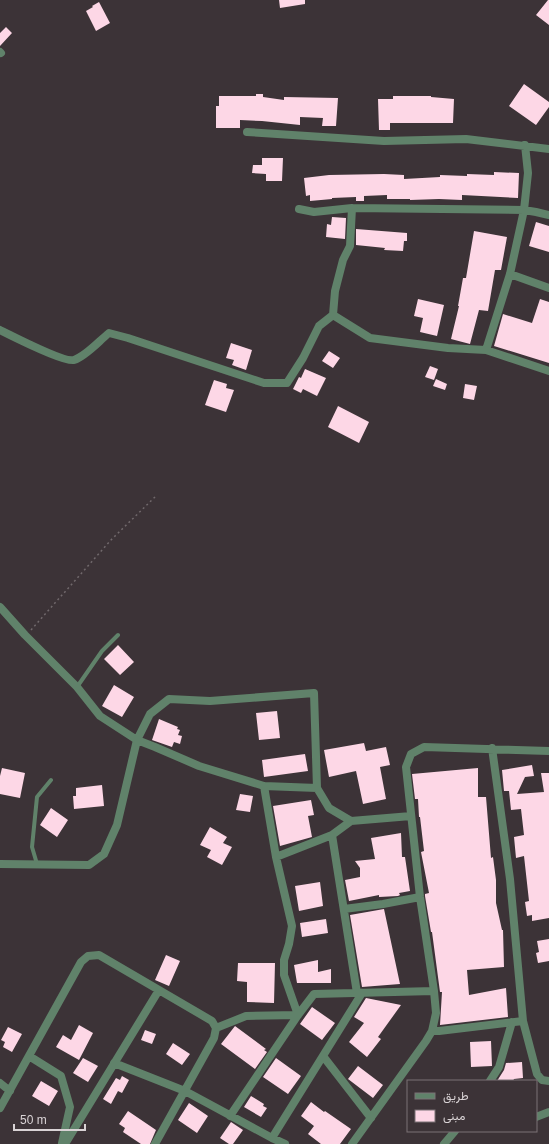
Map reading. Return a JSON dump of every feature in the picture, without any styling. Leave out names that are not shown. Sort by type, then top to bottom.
[{"type":"street","points":[[247,132],[384,141],[466,139],[549,149]]},
{"type":"street","points":[[486,350],[510,274],[524,210],[528,173],[525,145]]},
{"type":"street","points":[[0,330],[61,358],[72,360],[79,357],[109,333],[264,382],[287,383],[303,358],[319,326],[333,315],[335,291],[343,260],[350,246],[352,208]]},
{"type":"street","points":[[299,209],[314,212],[352,208],[524,210],[549,215]]},
{"type":"street","points":[[510,274],[549,288]]},
{"type":"street","points":[[333,315],[370,338],[448,348],[486,350],[549,371]]},
{"type":"street","points":[[0,607],[25,635],[77,687],[100,716],[137,740],[181,760],[264,786],[317,788]]},
{"type":"street","points":[[0,864],[89,865],[104,854],[117,824],[137,740],[150,714],[169,699],[210,701],[314,693],[317,788],[329,808],[351,821]]},
{"type":"street","points":[[353,1144],[426,1041],[432,1031],[436,1013],[420,897],[406,767],[412,754],[424,747],[549,751]]},
{"type":"street","points":[[492,748],[510,879],[523,1021],[536,1074],[542,1080],[549,1081]]},
{"type":"street","points":[[264,786],[276,857],[292,926],[289,944],[284,960],[284,975],[298,1015]]},
{"type":"street","points":[[276,857],[332,835],[351,821],[411,816]]},
{"type":"street","points":[[272,1138],[360,993],[332,835]]},
{"type":"street","points":[[344,908],[383,904],[420,897]]},
{"type":"street","points":[[0,1108],[81,962],[88,956],[99,955],[212,1021],[216,1028],[214,1038],[155,1144]]},
{"type":"street","points":[[64,1144],[160,990]]},
{"type":"street","points":[[230,1116],[298,1015],[314,994],[434,991]]},
{"type":"street","points":[[216,1028],[246,1016],[298,1015]]},
{"type":"street","points":[[432,1031],[523,1021]]},
{"type":"street","points":[[491,1080],[499,1067],[512,1022]]},
{"type":"street","points":[[29,1056],[61,1076],[70,1107],[64,1144]]},
{"type":"street","points":[[323,1056],[371,1118]]},
{"type":"street","points":[[114,1063],[185,1091],[285,1144]]},
{"type":"street","points":[[0,1083],[10,1091]]},
{"type":"street","points":[[537,1117],[549,1112]]},
{"type":"street","points":[[444,1144],[454,1132]]},
{"type":"lane","points":[[77,687],[102,651],[118,635]]},
{"type":"lane","points":[[37,864],[32,847],[37,797],[51,780]]},
{"type":"path","points":[[25,635],[111,540],[157,494]]},
{"type":"building","points":[[279,0],[305,0],[305,4],[280,8]]},
{"type":"building","points":[[549,0],[549,25],[536,15]]},
{"type":"building","points":[[99,2],[110,23],[96,31],[86,11]]},
{"type":"building","points":[[6,27],[12,33],[0,46],[0,33]]},
{"type":"building","points":[[524,84],[549,102],[549,107],[536,125],[509,106]]},
{"type":"building","points":[[256,94],[263,94],[263,97],[284,100],[284,97],[338,98],[336,126],[322,126],[323,118],[300,117],[300,125],[240,120],[240,128],[216,128],[216,106],[219,106],[219,96],[256,96]]},
{"type":"building","points":[[393,96],[431,96],[454,99],[453,123],[390,123],[390,130],[379,130],[378,99],[393,99]]},
{"type":"building","points":[[262,158],[283,158],[282,181],[266,181],[266,174],[252,173],[253,165],[262,165]]},
{"type":"building","points":[[494,172],[519,173],[518,198],[462,195],[462,200],[410,200],[387,199],[387,195],[364,196],[364,201],[356,201],[356,197],[310,201],[310,195],[306,196],[304,178],[329,175],[384,174],[404,175],[404,179],[440,177],[440,175],[494,175]]},
{"type":"building","points":[[332,217],[346,218],[345,239],[326,237],[327,224],[331,225]]},
{"type":"building","points":[[536,222],[549,226],[549,252],[529,246]]},
{"type":"building","points":[[356,229],[407,233],[407,241],[404,241],[403,251],[384,250],[385,248],[356,245]]},
{"type":"building","points":[[474,231],[507,237],[501,270],[495,270],[488,311],[479,310],[470,344],[451,339],[459,306],[463,278],[466,278]]},
{"type":"building","points":[[418,299],[444,305],[437,336],[420,332],[423,318],[414,316]]},
{"type":"building","points":[[540,299],[549,302],[549,363],[494,346],[503,314],[532,323]]},
{"type":"building","points":[[231,343],[252,350],[246,370],[232,365],[234,360],[226,358]]},
{"type":"building","points":[[329,351],[340,358],[333,368],[322,361]]},
{"type":"building","points":[[430,366],[438,369],[434,380],[425,377]]},
{"type":"building","points":[[305,369],[326,378],[317,396],[303,389],[301,393],[293,389],[299,377],[301,378]]},
{"type":"building","points":[[436,379],[447,384],[445,390],[433,386]]},
{"type":"building","points":[[214,380],[227,384],[226,388],[234,390],[226,412],[205,405]]},
{"type":"building","points":[[465,384],[477,386],[474,400],[463,398]]},
{"type":"building","points":[[338,406],[369,422],[359,443],[328,427]]},
{"type":"building","points":[[118,645],[134,662],[120,675],[104,659]]},
{"type":"building","points":[[114,685],[134,697],[122,717],[102,706]]},
{"type":"building","points":[[277,711],[280,738],[259,740],[256,713]]},
{"type":"building","points":[[159,719],[178,727],[177,729],[180,730],[178,735],[182,736],[180,744],[174,742],[172,747],[152,740]]},
{"type":"building","points":[[364,743],[366,751],[386,747],[390,765],[380,767],[386,799],[363,804],[356,771],[329,777],[324,750]]},
{"type":"building","points":[[305,754],[308,771],[264,777],[262,760]]},
{"type":"building","points":[[532,765],[534,776],[525,777],[517,794],[544,792],[541,773],[549,773],[549,918],[532,921],[532,915],[527,916],[525,902],[529,901],[524,856],[516,858],[514,837],[524,835],[521,809],[511,810],[509,791],[504,791],[502,770]]},
{"type":"building","points":[[2,768],[25,773],[20,798],[0,794],[0,776]]},
{"type":"building","points":[[478,768],[478,797],[486,797],[491,858],[493,857],[496,880],[496,903],[503,930],[504,967],[467,970],[469,995],[506,988],[508,1017],[440,1025],[442,992],[440,992],[432,932],[425,896],[425,894],[429,893],[421,852],[424,851],[418,799],[415,799],[412,774]]},
{"type":"building","points":[[102,785],[104,806],[74,809],[73,796],[76,796],[76,788]]},
{"type":"building","points":[[240,794],[253,796],[250,812],[236,810]]},
{"type":"building","points":[[311,800],[314,815],[308,816],[312,837],[280,846],[273,806]]},
{"type":"building","points":[[51,808],[68,820],[57,837],[40,825]]},
{"type":"building","points":[[210,827],[227,837],[223,843],[232,847],[222,865],[207,857],[211,850],[200,845]]},
{"type":"building","points":[[401,833],[402,857],[405,857],[410,891],[399,893],[400,895],[398,896],[379,897],[379,895],[349,901],[345,880],[360,877],[360,868],[355,861],[375,859],[371,838]]},
{"type":"building","points":[[320,882],[323,906],[299,911],[295,886]]},
{"type":"building","points":[[384,909],[400,984],[362,987],[350,915]]},
{"type":"building","points":[[326,919],[328,933],[302,937],[300,923]]},
{"type":"building","points":[[549,939],[549,961],[538,963],[536,953],[539,952],[537,941]]},
{"type":"building","points":[[166,955],[180,961],[169,986],[155,980]]},
{"type":"building","points":[[318,960],[318,972],[331,969],[331,983],[297,983],[294,965]]},
{"type":"building","points":[[238,963],[275,963],[274,1003],[247,1002],[247,982],[237,981]]},
{"type":"building","points":[[366,998],[401,1005],[378,1037],[381,1039],[367,1057],[349,1042],[364,1023],[354,1017]]},
{"type":"building","points":[[312,1007],[335,1023],[322,1040],[300,1024]]},
{"type":"building","points":[[79,1025],[93,1033],[79,1060],[56,1047],[63,1035],[71,1040]]},
{"type":"building","points":[[235,1026],[266,1049],[264,1050],[267,1052],[255,1069],[221,1044]]},
{"type":"building","points":[[8,1027],[22,1034],[12,1052],[3,1047],[5,1042],[1,1040]]},
{"type":"building","points":[[145,1030],[156,1034],[152,1044],[141,1040]]},
{"type":"building","points":[[491,1041],[492,1066],[471,1067],[470,1042]]},
{"type":"building","points":[[173,1043],[190,1054],[182,1065],[166,1054]]},
{"type":"building","points":[[83,1058],[98,1066],[88,1082],[73,1073]]},
{"type":"building","points":[[276,1058],[301,1076],[288,1094],[263,1077]]},
{"type":"building","points":[[522,1062],[523,1078],[514,1080],[498,1080],[504,1070],[506,1063]]},
{"type":"building","points":[[358,1066],[383,1085],[373,1098],[348,1079]]},
{"type":"building","points":[[122,1076],[129,1080],[122,1093],[118,1091],[111,1104],[103,1099],[116,1078],[120,1080]]},
{"type":"building","points":[[41,1081],[58,1091],[49,1106],[32,1096]]},
{"type":"building","points":[[251,1096],[264,1104],[263,1106],[267,1108],[261,1117],[244,1107]]},
{"type":"building","points":[[311,1102],[351,1129],[340,1144],[321,1144],[308,1134],[314,1126],[301,1116]]},
{"type":"building","points":[[189,1103],[208,1116],[197,1133],[178,1120]]},
{"type":"building","points":[[128,1111],[156,1130],[150,1144],[141,1144],[123,1132],[125,1128],[119,1124]]},
{"type":"building","points":[[231,1122],[243,1130],[233,1144],[229,1144],[220,1138]]}]
